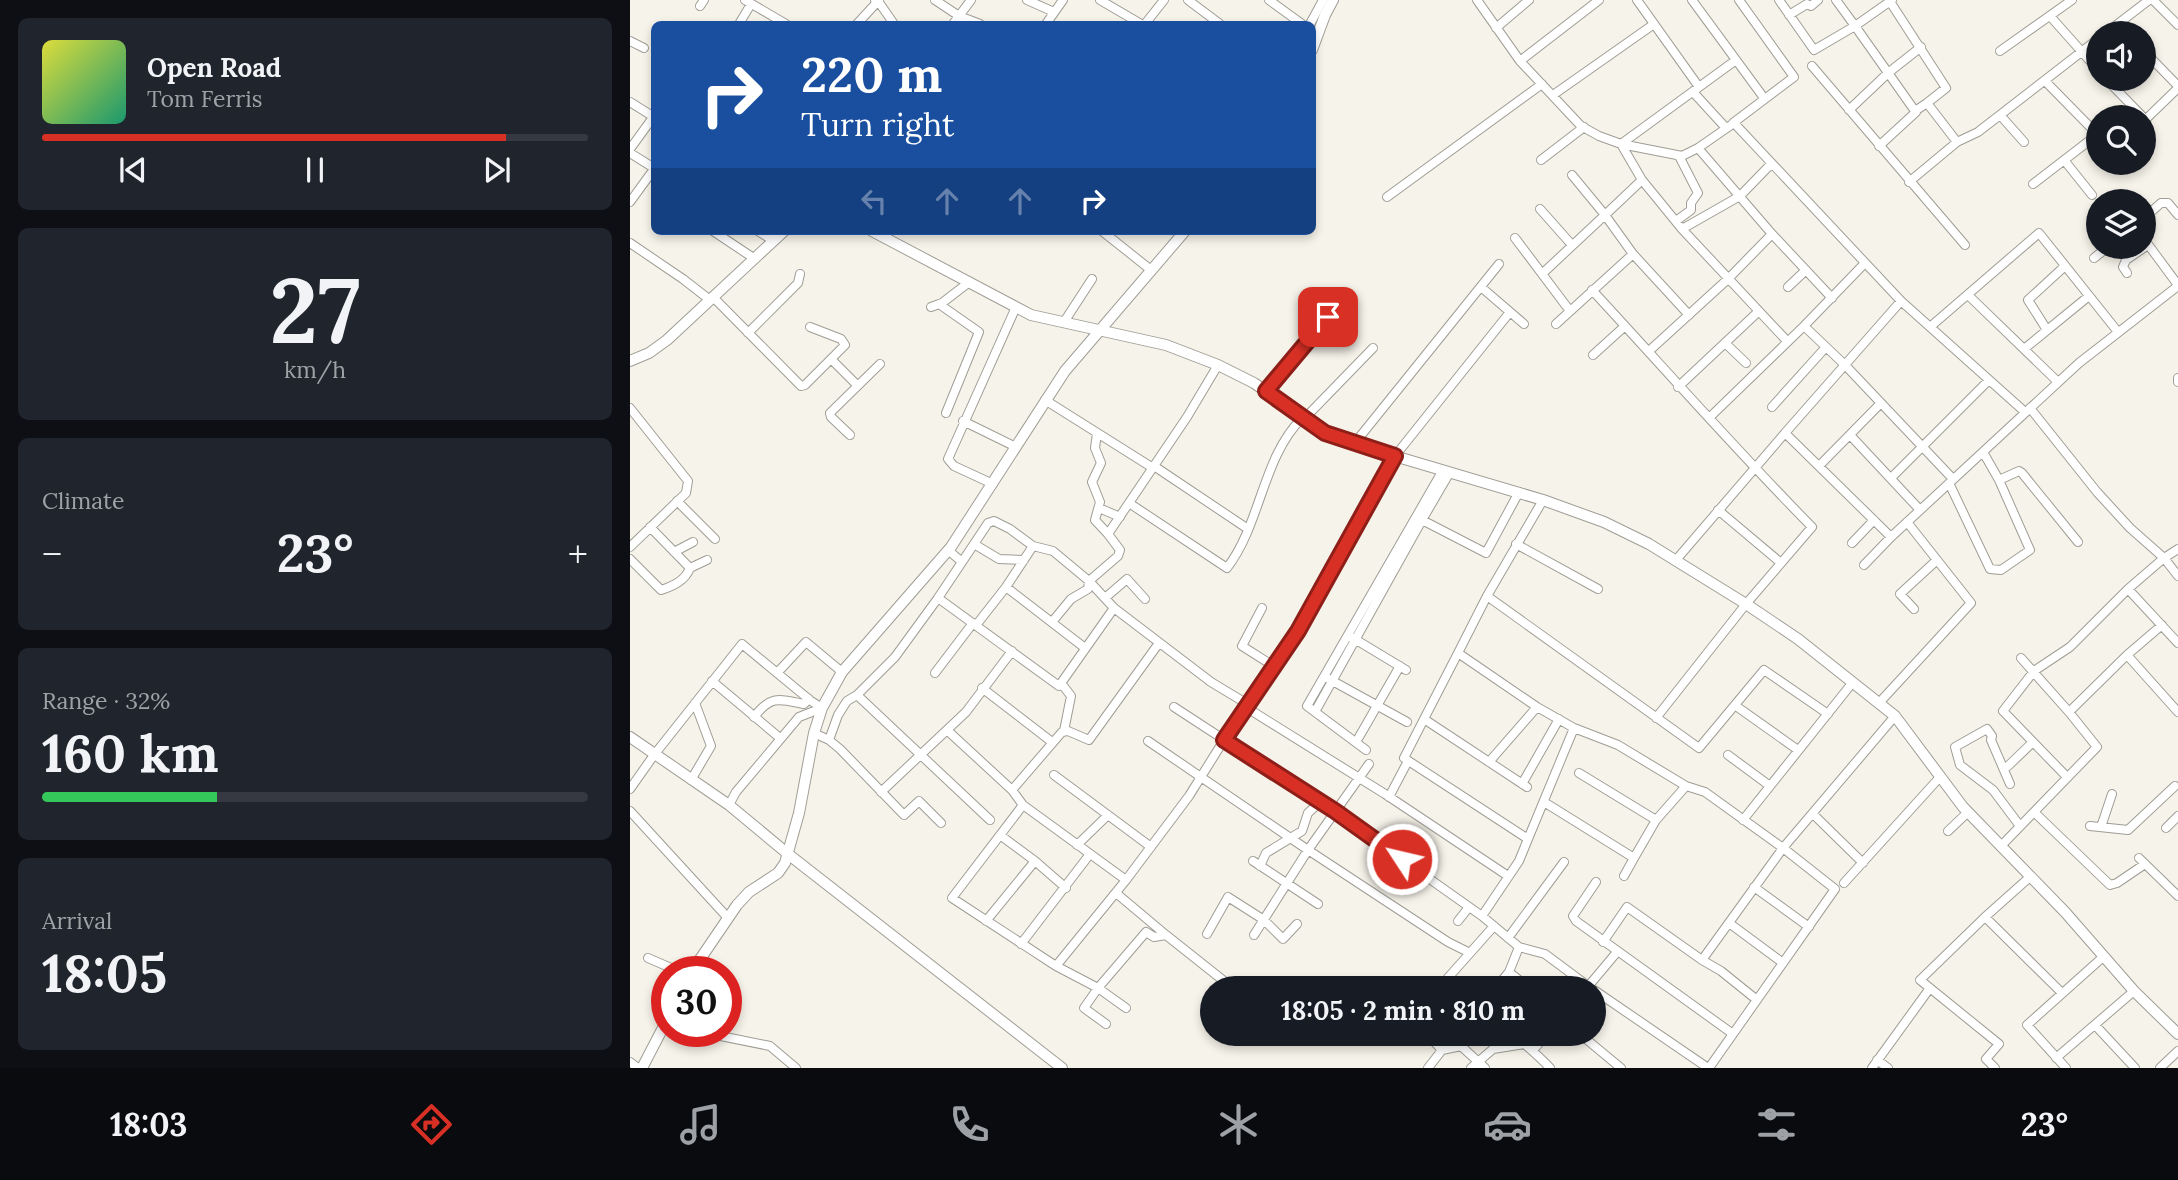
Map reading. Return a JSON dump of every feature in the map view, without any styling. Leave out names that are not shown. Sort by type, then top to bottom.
[{"type":"main road","points":[[1316,39],[1333,0]]},
{"type":"main road","points":[[630,361],[649,354],[660,345],[780,235]]},
{"type":"main road","points":[[879,235],[1031,315],[1166,345],[1219,365],[1266,391],[1325,433],[1519,492],[1604,522],[1676,560],[1798,639],[1895,716],[1968,812],[2031,876],[2134,991],[2178,1034]]},
{"type":"main road","points":[[702,956],[748,892],[778,873],[785,863],[799,813],[814,733],[822,708],[842,672],[948,550],[1045,400],[1098,330],[1180,235]]},
{"type":"main road","points":[[630,737],[729,805],[1062,1068]]},
{"type":"main road","points":[[640,1068],[652,1047]]},
{"type":"street","points":[[860,21],[877,0],[892,21]]},
{"type":"street","points":[[935,0],[959,16],[972,21]]},
{"type":"street","points":[[955,21],[971,0]]},
{"type":"street","points":[[1027,0],[1054,12]]},
{"type":"street","points":[[1048,21],[1063,0]]},
{"type":"street","points":[[1146,21],[1164,0]]},
{"type":"street","points":[[1188,0],[1216,21]]},
{"type":"street","points":[[1200,10],[1206,0]]},
{"type":"street","points":[[1269,0],[1298,21]]},
{"type":"street","points":[[1312,21],[1323,0]]},
{"type":"street","points":[[1477,0],[1520,61],[1584,127],[1621,144],[1679,156],[1698,148],[1794,77],[1743,1]]},
{"type":"street","points":[[1496,28],[1529,0]]},
{"type":"street","points":[[1637,0],[1696,90],[1901,301],[1989,380],[2028,410],[2097,492],[2164,558],[2178,576]]},
{"type":"street","points":[[1692,0],[1764,98]]},
{"type":"street","points":[[1779,0],[1814,50],[1890,1],[1946,88],[1916,111],[1879,146]]},
{"type":"street","points":[[1789,15],[1807,4],[1811,6],[1818,0]]},
{"type":"street","points":[[1836,0],[1916,111]]},
{"type":"street","points":[[2000,51],[2073,0]]},
{"type":"street","points":[[2122,21],[2151,0],[2178,25]]},
{"type":"street","points":[[1104,1],[1138,21]]},
{"type":"street","points":[[740,21],[748,2],[781,21]]},
{"type":"street","points":[[1520,61],[1593,2]]},
{"type":"street","points":[[2050,16],[2086,57]]},
{"type":"street","points":[[1553,95],[1654,24]]},
{"type":"street","points":[[630,41],[644,48]]},
{"type":"street","points":[[1849,110],[1888,73],[1921,47]]},
{"type":"street","points":[[1909,182],[1957,142],[1978,132],[2086,48]]},
{"type":"street","points":[[1621,144],[1736,60]]},
{"type":"street","points":[[2156,64],[2178,87],[2156,108]]},
{"type":"street","points":[[1812,66],[1965,245]]},
{"type":"street","points":[[2045,81],[2086,123]]},
{"type":"street","points":[[1387,197],[1542,84]]},
{"type":"street","points":[[2117,91],[2131,105]]},
{"type":"street","points":[[630,102],[651,115]]},
{"type":"street","points":[[1927,103],[1957,142]]},
{"type":"street","points":[[2000,115],[2024,142]]},
{"type":"street","points":[[651,121],[630,151],[651,167]]},
{"type":"street","points":[[1541,160],[1584,127]]},
{"type":"street","points":[[1621,144],[1642,180],[1679,225],[1787,341]]},
{"type":"street","points":[[2033,184],[2086,144]]},
{"type":"street","points":[[1698,148],[1772,234],[1832,298]]},
{"type":"street","points":[[1679,156],[1698,193],[1691,203],[1691,210],[1679,225]]},
{"type":"street","points":[[2064,160],[2087,189]]},
{"type":"street","points":[[1679,225],[1740,196],[1770,164]]},
{"type":"street","points":[[630,202],[651,173]]},
{"type":"street","points":[[1572,175],[1633,254],[1689,315]]},
{"type":"street","points":[[1542,273],[1642,180]]},
{"type":"street","points":[[2156,207],[2161,203],[2168,203],[2178,215]]},
{"type":"street","points":[[1540,209],[1572,245]]},
{"type":"street","points":[[1930,327],[2039,233],[2118,332]]},
{"type":"street","points":[[1649,351],[1728,279],[1772,234]]},
{"type":"street","points":[[719,235],[755,259]]},
{"type":"street","points":[[764,235],[774,241]]},
{"type":"street","points":[[1107,235],[1151,270]]},
{"type":"street","points":[[1112,239],[1115,235]]},
{"type":"street","points":[[1515,238],[1570,311]]},
{"type":"street","points":[[630,243],[711,299],[802,386],[845,345],[844,341],[810,327]]},
{"type":"street","points":[[1556,324],[1633,254]]},
{"type":"street","points":[[1864,565],[2058,382],[2178,285],[2156,255]]},
{"type":"street","points":[[2127,259],[2123,267],[2127,273]]},
{"type":"street","points":[[1710,417],[1865,263]]},
{"type":"street","points":[[1354,444],[1499,264]]},
{"type":"street","points":[[2047,330],[2028,300],[2065,266]]},
{"type":"street","points":[[1788,288],[1806,270]]},
{"type":"street","points":[[748,333],[798,283],[800,274]]},
{"type":"street","points":[[1064,323],[1092,279]]},
{"type":"street","points":[[946,413],[979,331],[935,306],[968,283]]},
{"type":"street","points":[[1481,287],[1524,324]]},
{"type":"street","points":[[1592,290],[1649,351],[1678,387],[1710,417],[1754,468],[1812,527],[1746,604],[1656,718]]},
{"type":"street","points":[[1968,295],[2058,382]]},
{"type":"street","points":[[2024,349],[2089,296]]},
{"type":"street","points":[[1266,391],[1344,300]]},
{"type":"street","points":[[1676,560],[1901,301]]},
{"type":"street","points":[[993,484],[949,462],[949,455],[994,361],[1016,307]]},
{"type":"street","points":[[1056,966],[1151,847],[1275,667],[1305,619],[1395,456],[1510,312]]},
{"type":"street","points":[[1678,387],[1759,312]]},
{"type":"street","points":[[1593,355],[1625,326]]},
{"type":"street","points":[[1804,326],[1845,365],[1951,481],[1990,569],[2001,569],[2030,550],[1983,452]]},
{"type":"street","points":[[1726,343],[1746,363]]},
{"type":"street","points":[[1772,407],[1826,347]]},
{"type":"street","points":[[1129,503],[1227,568],[1248,529],[1284,439],[1373,348]]},
{"type":"street","points":[[831,359],[857,384]]},
{"type":"street","points":[[850,435],[830,413],[880,364]]},
{"type":"street","points":[[1108,534],[1219,365]]},
{"type":"street","points":[[1891,478],[1989,380]]},
{"type":"street","points":[[1045,400],[1248,529]]},
{"type":"street","points":[[1819,466],[1881,403]]},
{"type":"street","points":[[630,408],[688,481],[686,492],[630,547]]},
{"type":"street","points":[[963,422],[1016,447]]},
{"type":"street","points":[[1052,622],[1072,599],[1088,589],[1089,581],[1118,556],[1120,550],[1095,520],[1100,497],[1092,482],[1101,463],[1095,448],[1097,433]]},
{"type":"street","points":[[1785,433],[1891,537]]},
{"type":"street","points":[[1850,435],[1920,510]]},
{"type":"street","points":[[1366,750],[1307,706],[1357,640],[1447,471]]},
{"type":"street","points":[[1316,710],[1348,635],[1447,471]]},
{"type":"street","points":[[1998,480],[2022,472],[2078,542]]},
{"type":"street","points":[[1422,520],[1486,553],[1519,492]]},
{"type":"street","points":[[1528,839],[1404,758],[1487,596],[1543,500]]},
{"type":"street","points":[[677,501],[715,539]]},
{"type":"street","points":[[1099,508],[1120,517]]},
{"type":"street","points":[[1718,510],[1781,563]]},
{"type":"street","points":[[1852,543],[1874,520]]},
{"type":"street","points":[[829,740],[838,715],[847,701],[857,695],[895,657],[988,523],[994,521],[1033,546],[1053,551],[1089,581],[1114,608],[1211,682],[1508,876]]},
{"type":"street","points":[[1879,703],[1971,603],[1907,522]]},
{"type":"street","points":[[650,527],[690,568]]},
{"type":"street","points":[[674,552],[693,542]]},
{"type":"street","points":[[974,544],[999,559],[1024,560]]},
{"type":"street","points":[[1516,544],[1598,589]]},
{"type":"street","points":[[935,673],[1006,587],[1033,546]]},
{"type":"street","points":[[2067,777],[2003,711],[2034,671],[2070,647],[2128,589],[2178,549]]},
{"type":"street","points":[[948,550],[962,562]]},
{"type":"street","points":[[630,559],[661,590],[674,586],[688,575],[690,568],[707,560]]},
{"type":"street","points":[[1914,609],[1900,594],[1937,560]]},
{"type":"street","points":[[1105,598],[1127,579],[1145,599]]},
{"type":"street","points":[[1006,587],[1085,648]]},
{"type":"street","points":[[2128,589],[2178,643]]},
{"type":"street","points":[[1487,596],[1699,748],[1765,670],[1828,714]]},
{"type":"street","points":[[938,598],[1059,686],[1114,608]]},
{"type":"street","points":[[1262,608],[1242,646],[1275,667]]},
{"type":"street","points":[[2069,712],[2162,625]]},
{"type":"street","points":[[1348,635],[1403,668],[1359,737]]},
{"type":"street","points":[[777,673],[806,642],[842,672]]},
{"type":"street","points":[[1065,731],[1089,740],[1159,643]]},
{"type":"street","points":[[630,789],[742,644],[822,708]]},
{"type":"street","points":[[881,792],[966,712],[1012,651]]},
{"type":"street","points":[[1458,653],[1537,707],[1618,746],[1686,786],[1705,792],[1835,889],[1708,1068],[1606,999]]},
{"type":"street","points":[[2127,655],[2178,712]]},
{"type":"street","points":[[2001,846],[2097,747],[2021,658]]},
{"type":"street","points":[[1328,679],[1406,722]]},
{"type":"street","points":[[712,681],[780,738]]},
{"type":"street","points":[[1743,820],[1853,682]]},
{"type":"street","points":[[1012,790],[1052,742],[1065,731],[1071,696],[1061,683]]},
{"type":"street","points":[[982,688],[1052,742]]},
{"type":"street","points":[[857,695],[990,820]]},
{"type":"street","points":[[754,717],[765,703],[778,699],[804,704],[809,699]]},
{"type":"street","points":[[691,780],[712,746],[695,702]]},
{"type":"street","points":[[1174,706],[1335,811],[1482,916],[1519,947],[1545,954],[1574,976]]},
{"type":"street","points":[[1736,706],[1798,750]]},
{"type":"street","points":[[1489,762],[1537,707]]},
{"type":"street","points":[[729,805],[799,717],[822,708]]},
{"type":"street","points":[[1702,960],[1783,848],[1895,716]]},
{"type":"street","points":[[1424,719],[1525,785],[1559,719]]},
{"type":"street","points":[[1482,916],[1519,861],[1574,727]]},
{"type":"street","points":[[2010,784],[1987,729],[1955,747],[1959,765],[1993,790],[2020,826]]},
{"type":"street","points":[[948,731],[1012,790],[1023,805],[1126,880]]},
{"type":"street","points":[[814,733],[829,740],[904,815],[919,801],[940,823]]},
{"type":"street","points":[[1148,741],[1200,779],[1448,942],[1470,953]]},
{"type":"street","points":[[2008,766],[2033,742]]},
{"type":"street","points":[[1728,755],[1770,786]]},
{"type":"street","points":[[1389,797],[1408,761]]},
{"type":"street","points":[[1254,935],[1308,850],[1368,764]]},
{"type":"street","points":[[1579,773],[1656,820]]},
{"type":"street","points":[[1054,775],[1151,847]]},
{"type":"street","points":[[1844,883],[1940,777]]},
{"type":"street","points":[[1624,876],[1656,820],[1686,786]]},
{"type":"street","points":[[2090,826],[2128,830],[2177,786]]},
{"type":"street","points":[[2101,827],[2112,794]]},
{"type":"street","points":[[1318,904],[1256,864],[1266,853],[1302,831],[1308,813],[1320,802]]},
{"type":"street","points":[[1544,802],[1634,858]]},
{"type":"street","points":[[1023,805],[952,898],[1126,1008]]},
{"type":"street","points":[[630,811],[728,918]]},
{"type":"street","points":[[1948,831],[1968,812]]},
{"type":"street","points":[[2034,812],[2110,885],[2117,883],[2142,861],[2178,896]]},
{"type":"street","points":[[1814,814],[1863,863]]},
{"type":"street","points":[[1077,845],[1108,815]]},
{"type":"street","points":[[2166,828],[2178,816]]},
{"type":"street","points":[[1000,835],[1066,888]]},
{"type":"street","points":[[1021,944],[1090,854]]},
{"type":"street","points":[[986,921],[1035,862]]},
{"type":"street","points":[[1508,938],[1564,862]]},
{"type":"street","points":[[1995,1068],[1986,1059],[1999,1044],[1920,980],[2031,876]]},
{"type":"street","points":[[1596,882],[1573,916],[1576,921],[1733,1034]]},
{"type":"street","points":[[1754,887],[1809,927]]},
{"type":"street","points":[[1116,893],[1218,976]]},
{"type":"street","points":[[1208,934],[1228,897],[1264,920],[1283,939],[1297,924]]},
{"type":"street","points":[[1458,920],[1469,907]]},
{"type":"street","points":[[1603,942],[1628,907],[1721,971],[1757,1000]]},
{"type":"street","points":[[1985,917],[2062,993]]},
{"type":"street","points":[[1728,923],[1783,963]]},
{"type":"street","points":[[1450,976],[1494,926]]},
{"type":"street","points":[[1105,1024],[1084,1008],[1146,932],[1154,937],[1166,935]]},
{"type":"street","points":[[1506,976],[1519,947]]},
{"type":"street","points":[[1599,976],[1617,952]]},
{"type":"street","points":[[2066,1068],[2027,1025],[2103,957]]},
{"type":"street","points":[[1509,972],[1514,976]]},
{"type":"street","points":[[1888,1068],[1875,1064],[1930,988]]},
{"type":"street","points":[[2056,1058],[2134,991]]},
{"type":"street","points":[[2095,1025],[2135,1068]]},
{"type":"street","points":[[742,1040],[770,1046],[796,1068]]},
{"type":"street","points":[[1438,1046],[1442,1050]]},
{"type":"street","points":[[1428,1068],[1446,1046]]},
{"type":"street","points":[[1442,1050],[1461,1046],[1482,1065]]},
{"type":"street","points":[[1471,1068],[1482,1065],[1493,1049],[1512,1046]]},
{"type":"street","points":[[1527,1046],[1550,1068]]},
{"type":"street","points":[[1533,1050],[1536,1046]]},
{"type":"street","points":[[1594,1046],[1621,1068]]},
{"type":"street","points":[[2160,1068],[2178,1051]]},
{"type":"street","points":[[630,1062],[640,1068]]},
{"type":"route","points":[[1328,317],[1266,391],[1325,433],[1395,456],[1298,631],[1224,740],[1335,811],[1402,859]]}]
